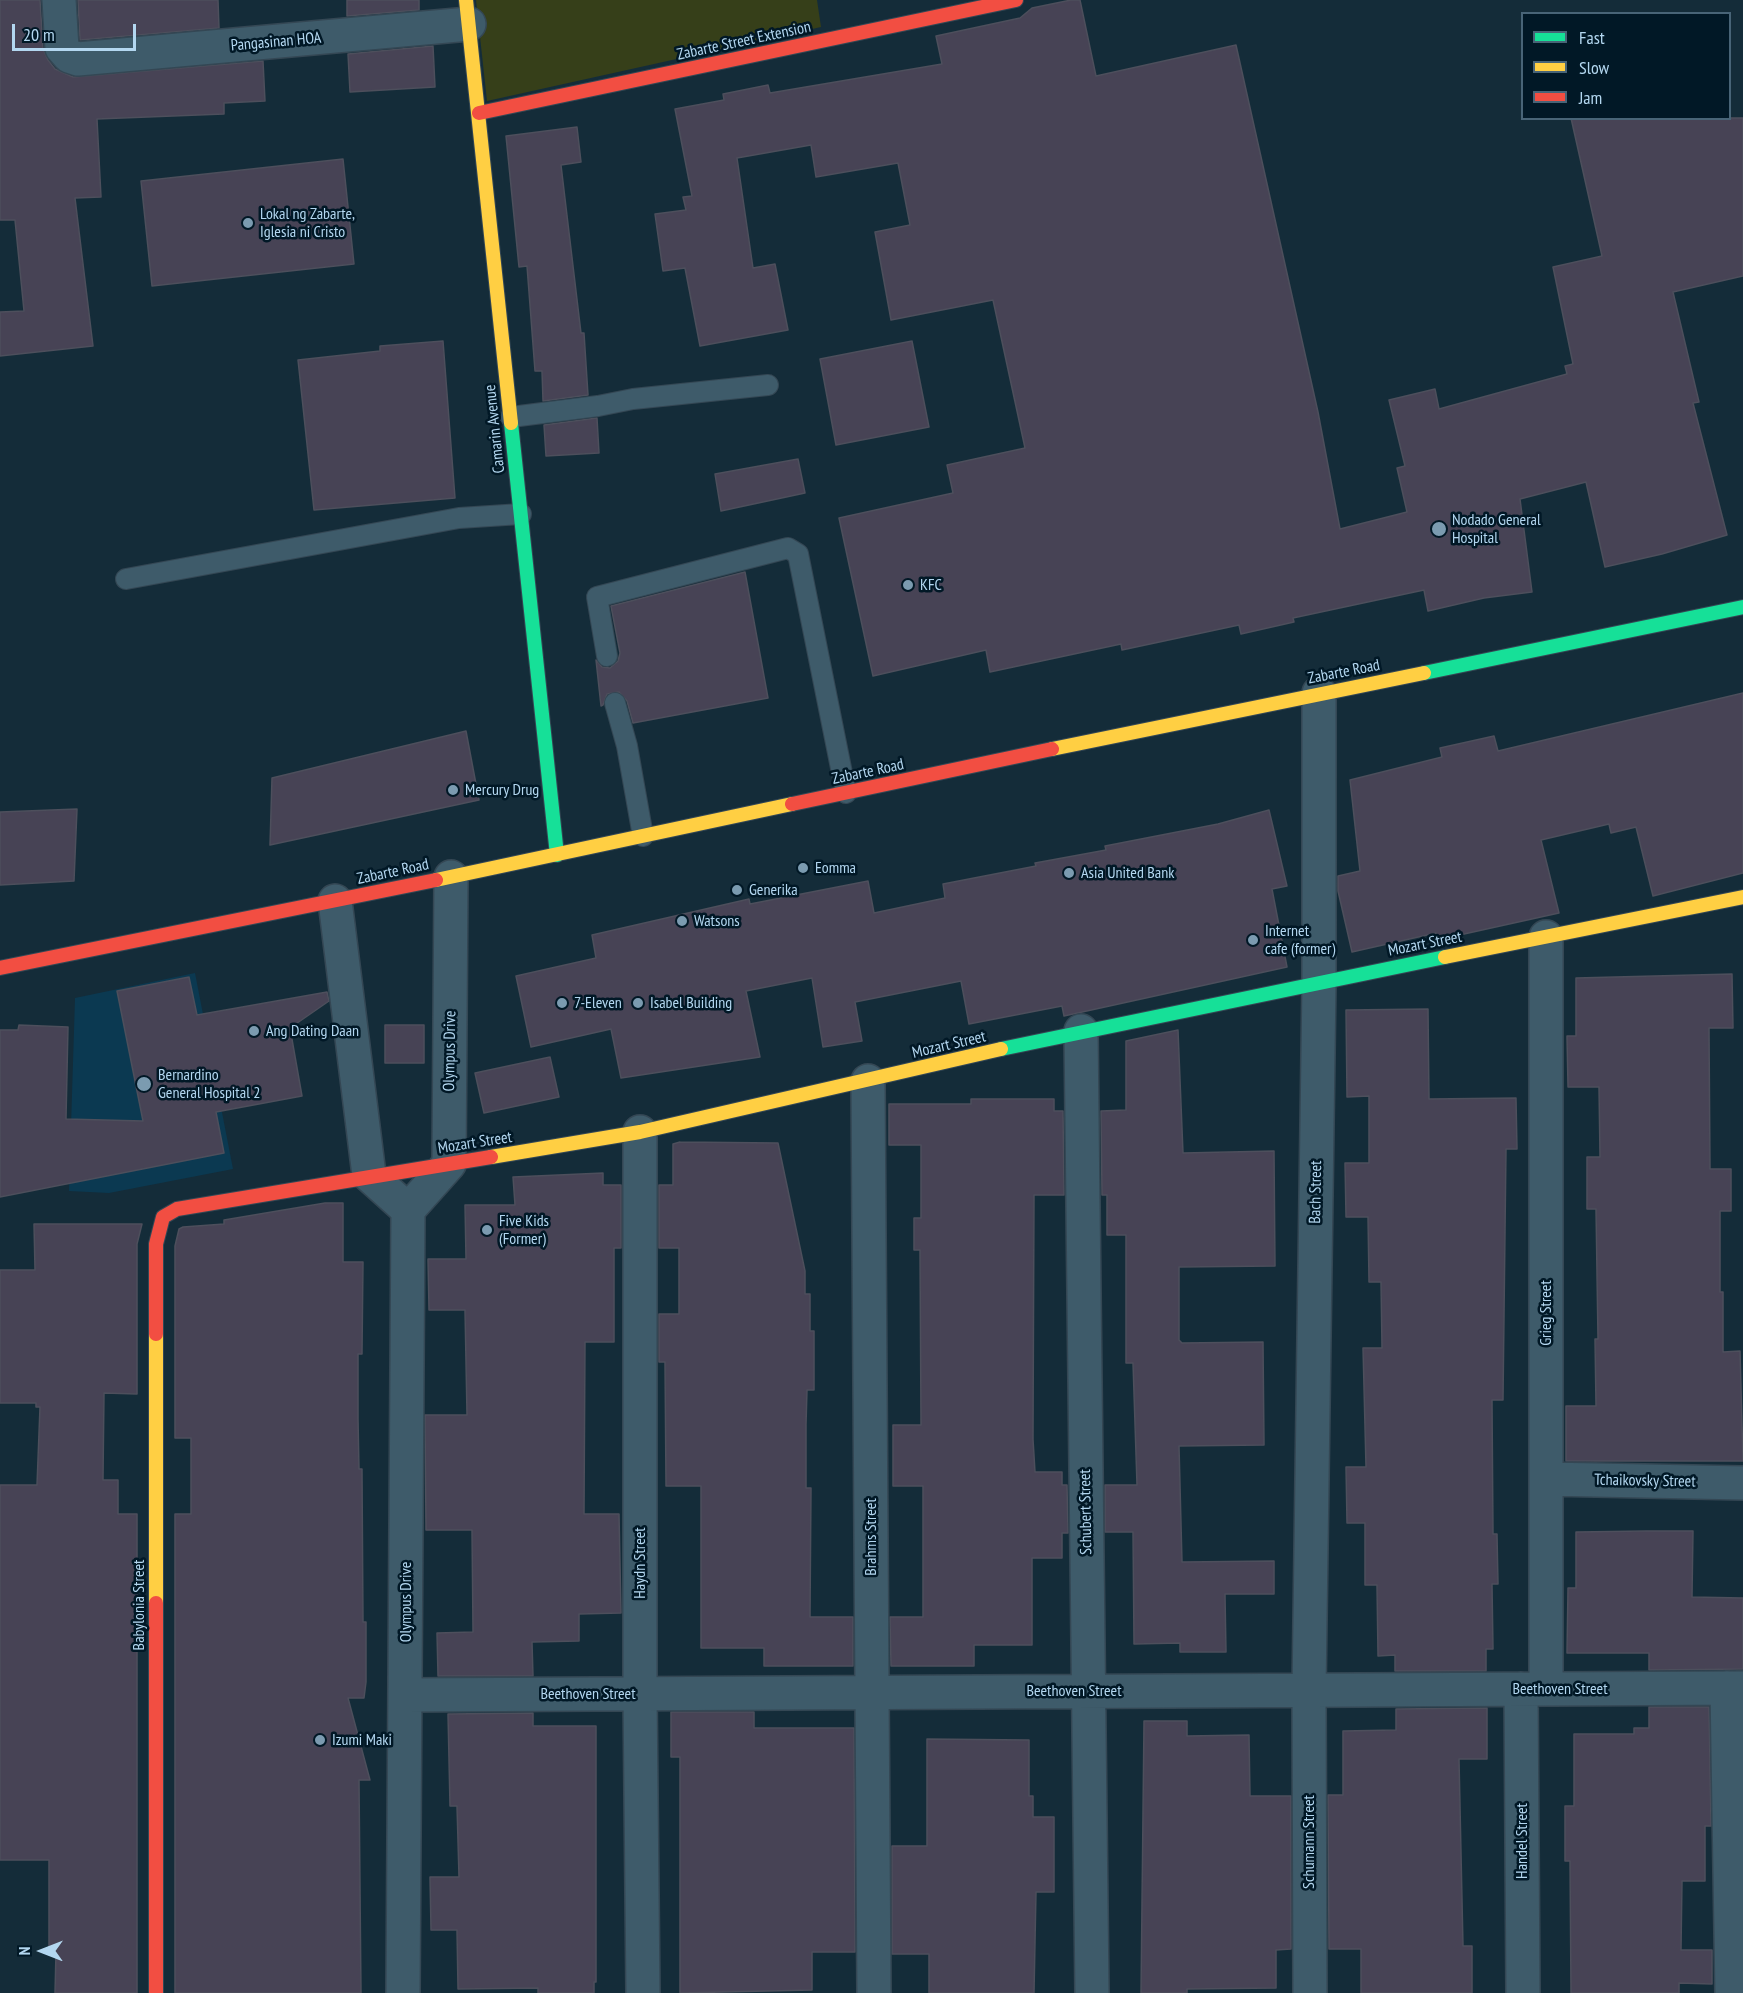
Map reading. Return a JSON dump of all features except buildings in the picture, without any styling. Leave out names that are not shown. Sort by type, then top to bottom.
[{"type":"street","name":"Pangasinan HOA","points":[[59,0],[62,48],[69,56],[78,59],[468,12]]},
{"type":"street","name":"Zabarte Street Extension","points":[[478,113],[1016,0]]},
{"type":"street","name":"Camarin Avenue","points":[[468,12],[557,855]]},
{"type":"street","name":"Zabarte Road","points":[[0,968],[451,877],[1319,693],[1505,658],[1743,607]]},
{"type":"street","name":"Bach Street","points":[[1308,1690],[1320,982],[1319,693]]},
{"type":"street","name":"Olympus Drive","points":[[449,1164],[451,877]]},
{"type":"street","name":"Mozart Street","points":[[163,1217],[177,1209],[369,1175],[640,1132],[1081,1031],[1743,897]]},
{"type":"street","points":[[335,901],[369,1175],[408,1210],[449,1164]]},
{"type":"street","name":"Grieg Street","points":[[1534,1689],[1546,1479],[1546,937]]},
{"type":"street","name":"Schubert Street","points":[[1081,1031],[1092,1993]]},
{"type":"street","name":"Brahms Street","points":[[868,1081],[874,1993]]},
{"type":"street","name":"Haydn Street","points":[[640,1132],[640,1694],[644,1993]]},
{"type":"street","name":"Olympus Drive","points":[[403,1993],[408,1210]]},
{"type":"street","name":"Babylonia Street","points":[[156,1993],[156,1244],[163,1217]]},
{"type":"street","name":"Tchaikovsky Street","points":[[1546,1479],[1743,1483]]},
{"type":"street","points":[[1732,1993],[1735,1688]]},
{"type":"street","name":"Beethoven Street","points":[[405,1695],[1735,1688]]},
{"type":"street","name":"Handel Street","points":[[1523,1993],[1534,1689]]},
{"type":"street","name":"Schumann Street","points":[[1308,1690],[1310,1993]]},
{"type":"lane","points":[[511,417],[598,406],[633,399],[768,385]]},
{"type":"lane","points":[[126,579],[459,518],[521,514]]},
{"type":"lane","points":[[607,656],[597,597],[788,548],[798,554],[802,564],[846,793]]},
{"type":"lane","points":[[615,703],[627,746],[643,837]]},
{"type":"shaded area","name":"Bernardino General Hospital 2","points":[[195,973],[233,1169],[109,1193],[69,1191],[75,998]]},
{"type":"green space","points":[[476,0],[817,0],[821,27],[487,101]]},
{"type":"traffic: fast","points":[[511,423],[557,855]]},
{"type":"traffic: fast","points":[[1424,673],[1743,607]]},
{"type":"traffic: fast","points":[[1001,1049],[1445,957]]},
{"type":"traffic: slow","points":[[466,0],[511,423]]},
{"type":"traffic: slow","points":[[1052,749],[1424,673]]},
{"type":"traffic: slow","points":[[436,880],[792,804]]},
{"type":"traffic: slow","points":[[1445,957],[1743,897]]},
{"type":"traffic: slow","points":[[491,1157],[640,1132],[1001,1049]]},
{"type":"traffic: slow","points":[[156,1334],[156,1603]]},
{"type":"traffic: jam","points":[[479,113],[1016,0]]},
{"type":"traffic: jam","points":[[792,804],[1052,749]]},
{"type":"traffic: jam","points":[[0,968],[436,880]]},
{"type":"traffic: jam","points":[[156,1334],[156,1244],[163,1217],[177,1209],[491,1157]]},
{"type":"traffic: jam","points":[[156,1603],[156,1993]]},
{"type":"place","name":"Lokal ng Zabarte, Iglesia ni Cristo","points":[[248,223]]},
{"type":"place","name":"Nodado General Hospital","points":[[1439,529]]},
{"type":"place","name":"KFC","points":[[908,585]]},
{"type":"place","name":"Mercury Drug","points":[[453,790]]},
{"type":"place","name":"Eomma","points":[[803,868]]},
{"type":"place","name":"Asia United Bank","points":[[1069,873]]},
{"type":"place","name":"Generika","points":[[737,890]]},
{"type":"place","name":"Watsons","points":[[682,921]]},
{"type":"place","name":"Internet cafe (former)","points":[[1253,940]]},
{"type":"place","name":"7-Eleven","points":[[562,1003]]},
{"type":"place","name":"Isabel Building","points":[[638,1003]]},
{"type":"place","name":"Ang Dating Daan","points":[[254,1031]]},
{"type":"place","name":"Bernardino General Hospital 2","points":[[144,1084]]},
{"type":"place","name":"Five Kids (Former)","points":[[487,1230]]},
{"type":"place","name":"Izumi Maki","points":[[320,1740]]}]
